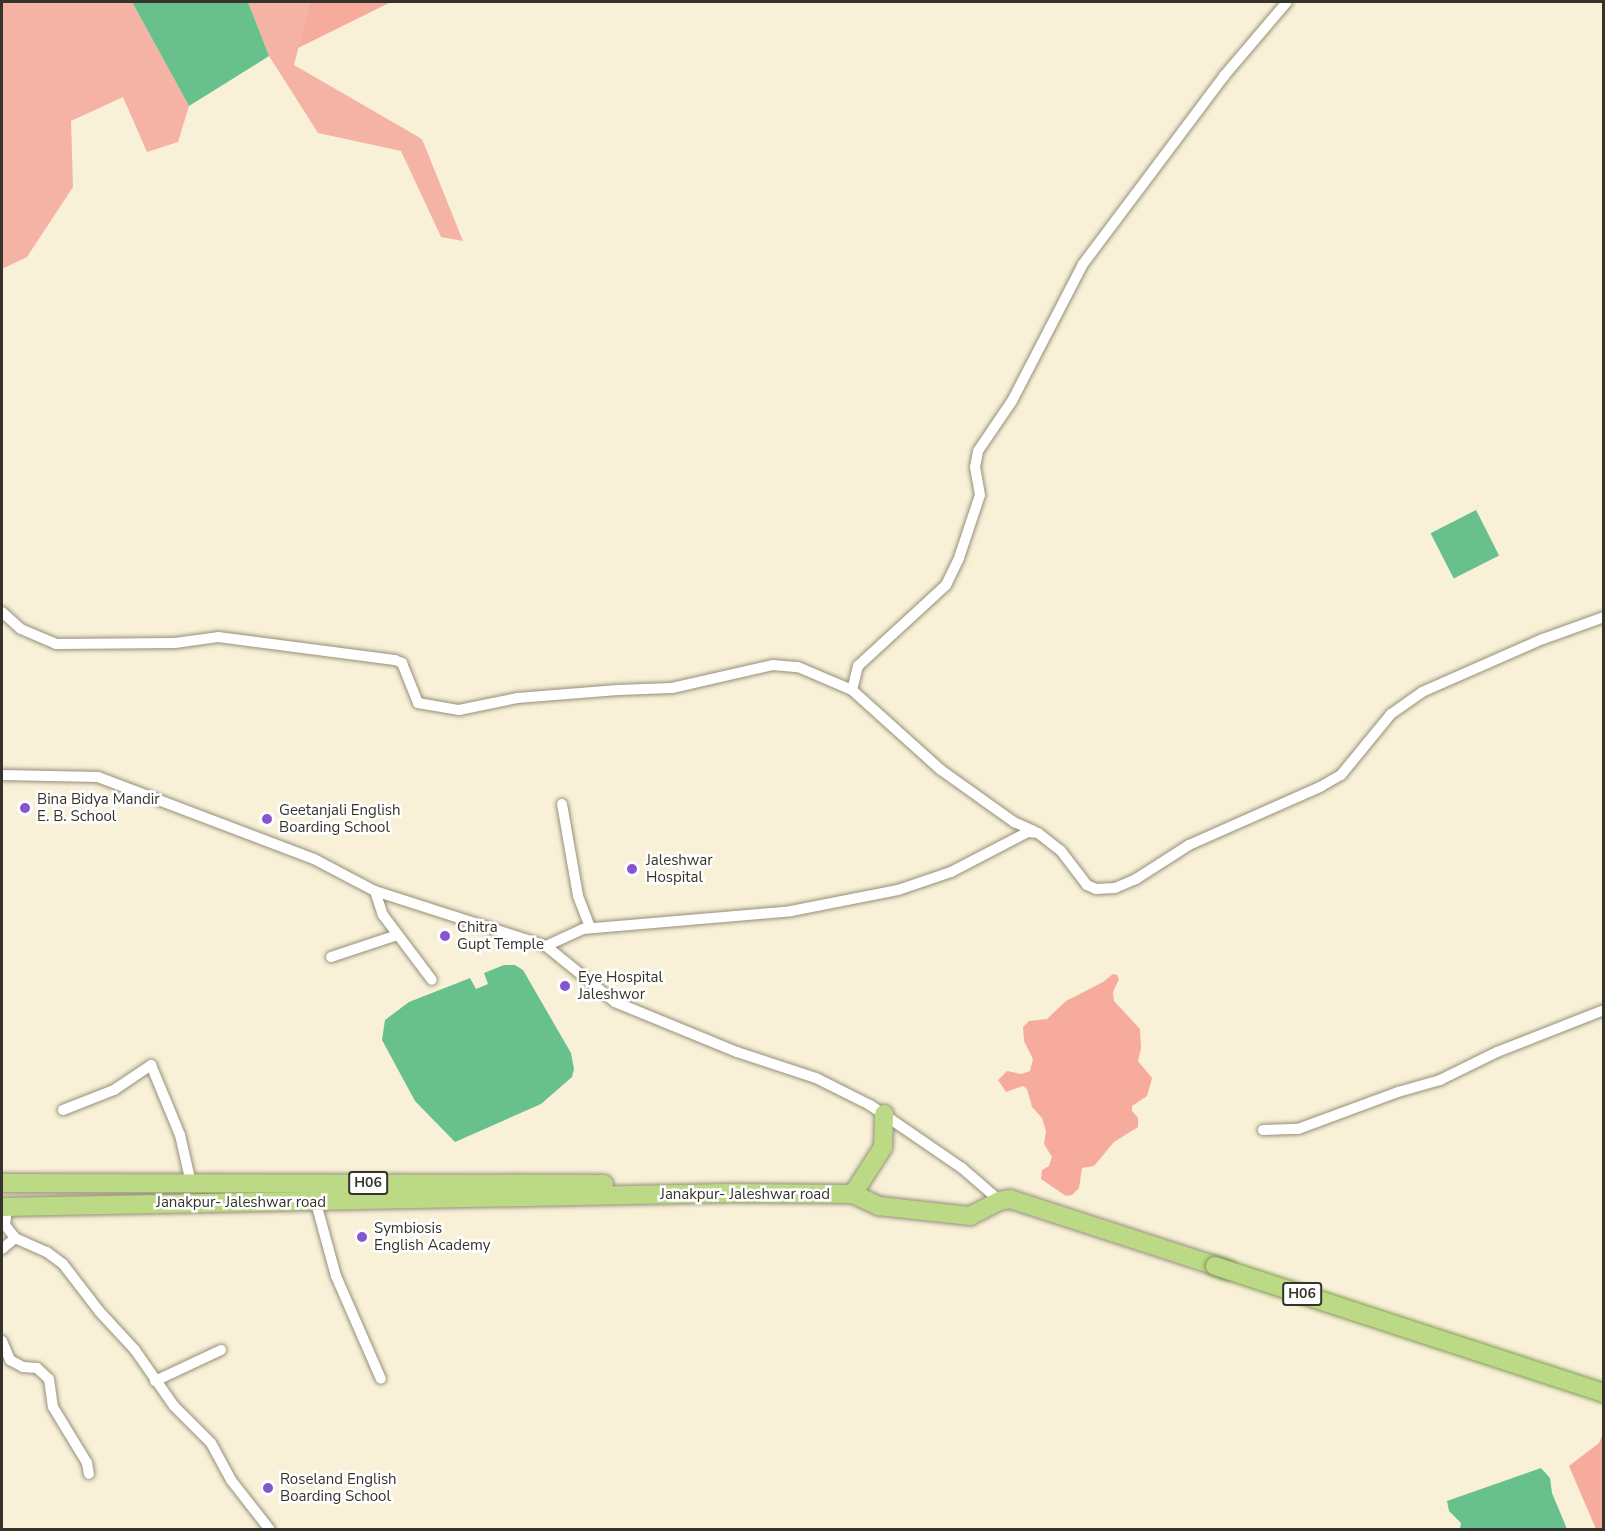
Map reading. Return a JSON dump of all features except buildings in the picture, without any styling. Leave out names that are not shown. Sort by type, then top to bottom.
[{"type":"highway","points":[[853,1194],[883,1147],[884,1114]]},
{"type":"highway","name":"H06","points":[[2,1183],[708,1183],[733,1193]]},
{"type":"highway","name":"Janakpur- Jaleshwar road","points":[[4,1207],[315,1203],[733,1193],[853,1194],[879,1206],[970,1216],[1000,1201]]},
{"type":"highway","name":"H06","points":[[1000,1201],[1010,1199],[1604,1393]]},
{"type":"highway","name":"H06","points":[[1215,1266],[1604,1393]]},
{"type":"highway","name":"H06","points":[[1238,1273],[1458,1346],[1604,1387]]},
{"type":"street","points":[[852,690],[858,666],[946,585],[959,558],[980,495],[975,467],[978,451],[1012,401],[1083,264],[1224,76],[1287,2]]},
{"type":"street","points":[[2,612],[21,629],[56,644],[175,643],[218,638],[395,660],[402,663],[418,703],[459,710],[517,698],[672,688],[772,665],[798,667],[852,690],[941,770],[1014,822],[1038,833],[1061,851],[1087,885],[1096,889],[1115,888],[1137,879],[1189,845],[1320,788],[1341,775],[1391,714],[1422,692],[1543,639],[1604,617]]},
{"type":"street","points":[[2,775],[98,777],[314,860],[375,891],[546,946],[615,1002],[737,1052],[816,1077],[884,1114],[962,1168],[1000,1201]]},
{"type":"street","points":[[562,804],[578,896],[590,928]]},
{"type":"street","points":[[546,946],[582,929],[791,911],[898,890],[951,872],[1028,832],[1038,833]]},
{"type":"street","points":[[375,891],[383,915],[432,980]]},
{"type":"street","points":[[331,957],[397,935]]},
{"type":"street","points":[[1263,1130],[1298,1128],[1398,1092],[1440,1080],[1497,1052],[1604,1010]]},
{"type":"street","points":[[63,1110],[114,1090],[151,1065],[180,1135],[191,1182]]},
{"type":"street","points":[[315,1203],[336,1276],[381,1379]]},
{"type":"street","points":[[4,1207],[5,1225],[15,1238],[46,1251],[63,1264],[99,1311],[135,1350],[174,1406],[212,1443],[231,1480],[270,1530]]},
{"type":"street","points":[[2,1249],[15,1238]]},
{"type":"street","points":[[2,1341],[10,1360],[23,1367],[37,1368],[48,1380],[53,1407],[87,1462],[89,1474]]},
{"type":"street","points":[[155,1381],[221,1350]]},
{"type":"shaded area","points":[[2,2],[132,2],[189,106],[178,142],[147,152],[123,97],[71,121],[73,187],[27,257],[2,269]]},
{"type":"shaded area","points":[[132,2],[248,2],[269,56],[189,106]]},
{"type":"shaded area","points":[[248,2],[310,2],[294,65],[422,139],[463,241],[441,237],[401,151],[318,133],[269,56]]},
{"type":"shaded area","points":[[310,2],[391,2],[298,48]]},
{"type":"shaded area","points":[[1476,510],[1499,555],[1454,579],[1431,533]]},
{"type":"shaded area","points":[[504,965],[515,965],[523,970],[571,1053],[574,1069],[572,1077],[541,1104],[455,1142],[415,1101],[382,1040],[385,1020],[409,1002],[470,978],[476,989],[488,984],[484,973]]},
{"type":"shaded area","points":[[1113,974],[1119,979],[1113,992],[1114,1001],[1140,1029],[1141,1048],[1138,1061],[1152,1078],[1147,1096],[1132,1106],[1132,1111],[1138,1118],[1138,1127],[1114,1142],[1094,1166],[1082,1168],[1079,1188],[1072,1195],[1066,1196],[1041,1179],[1042,1170],[1049,1166],[1052,1157],[1044,1144],[1046,1131],[1042,1118],[1032,1107],[1027,1089],[1023,1086],[1006,1092],[998,1080],[1007,1071],[1021,1074],[1030,1071],[1033,1059],[1024,1041],[1023,1027],[1029,1021],[1047,1019],[1066,1001],[1103,982]]},
{"type":"shaded area","points":[[1603,1434],[1603,1529],[1596,1529],[1569,1466],[1599,1443]]},
{"type":"shaded area","points":[[1541,1468],[1550,1478],[1552,1493],[1567,1529],[1460,1529],[1461,1523],[1449,1511],[1447,1501]]},
{"type":"place","name":"Bina Bidya Mandir E. B. School","points":[[25,808]]},
{"type":"place","name":"Geetanjali English Boarding School","points":[[267,819]]},
{"type":"place","name":"Jaleshwar Hospital","points":[[632,869]]},
{"type":"place","name":"Chitra Gupt Temple","points":[[445,936]]},
{"type":"place","name":"Eye Hospital Jaleshwor","points":[[565,986]]},
{"type":"place","name":"Symbiosis English Academy","points":[[362,1237]]},
{"type":"place","name":"Roseland English Boarding School","points":[[268,1488]]}]
